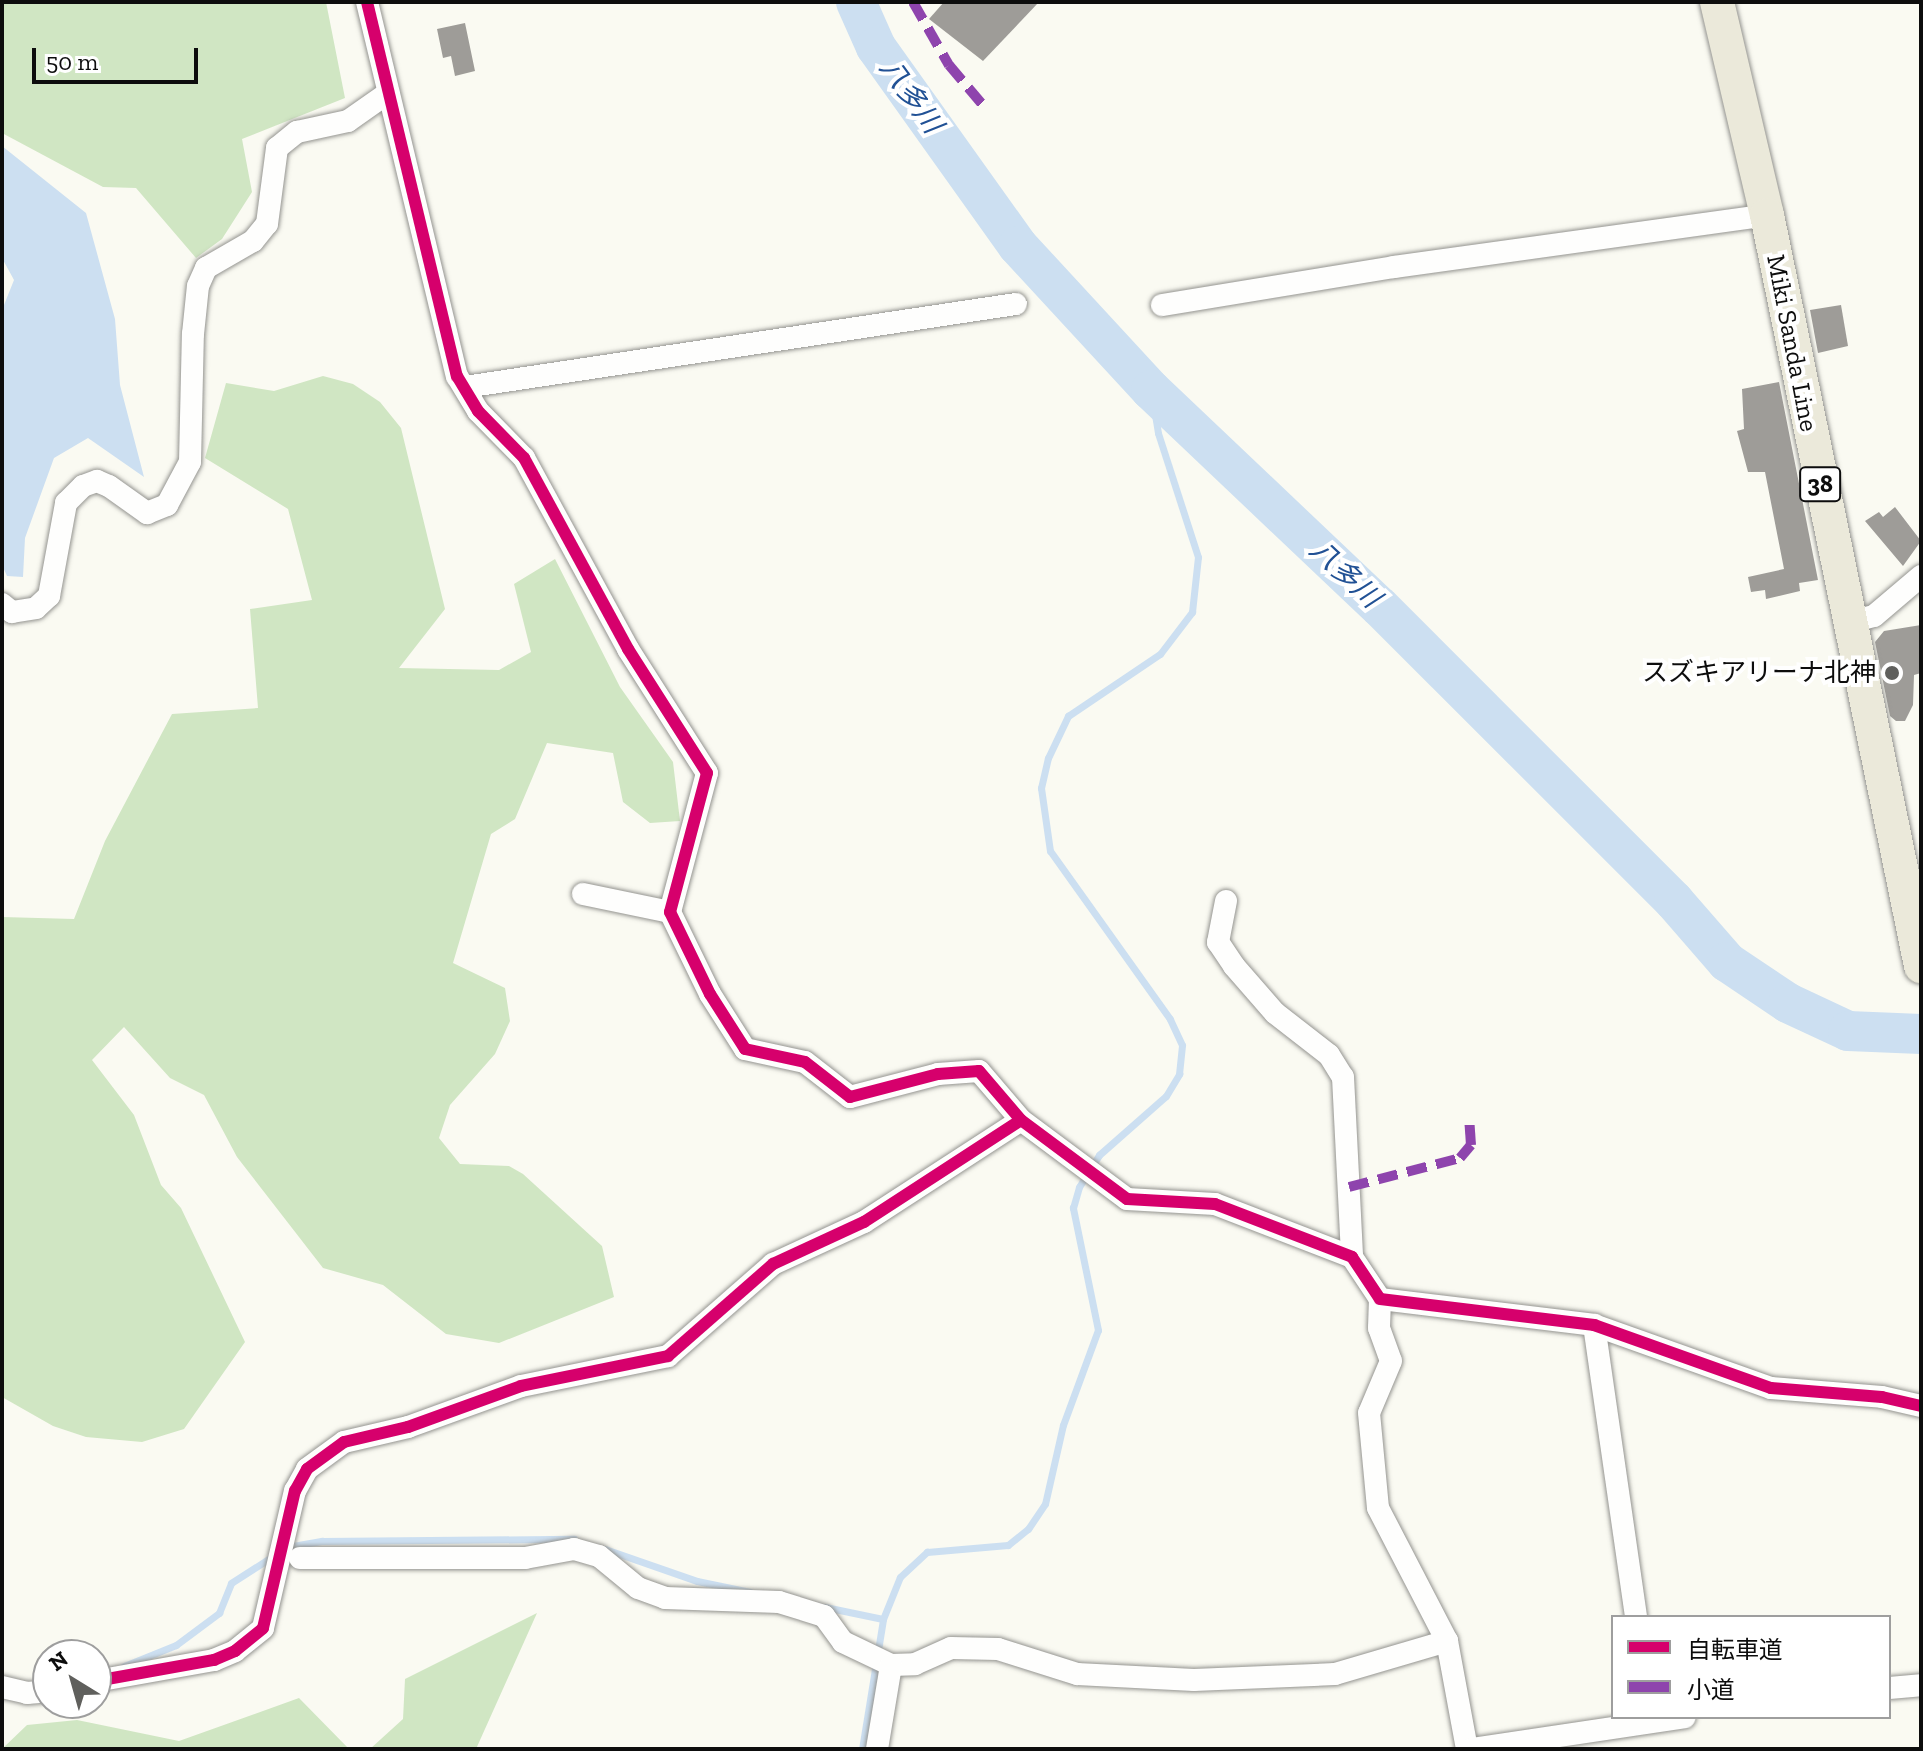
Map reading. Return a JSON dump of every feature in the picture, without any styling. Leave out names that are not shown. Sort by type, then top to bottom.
[{"type":"main road","name":"Miki Sanda Line","points":[[1717,2],[1767,215],[1847,623],[1921,966]]},
{"type":"street","points":[[367,2],[385,95],[445,334],[465,387],[478,411],[524,458],[628,649],[707,773],[670,912],[745,1049],[805,1062],[850,1097],[938,1074],[979,1071],[1021,1120],[1127,1199],[1215,1204],[1352,1257]]},
{"type":"street","points":[[2,604],[12,612],[24,610],[49,596],[66,503],[83,486],[97,481],[109,486],[147,513],[167,505],[190,462],[193,334],[198,286],[206,268],[253,241],[267,224],[277,148],[297,132],[348,121],[385,95]]},
{"type":"street","points":[[1162,305],[1767,215]]},
{"type":"street","points":[[465,387],[1016,304]]},
{"type":"street","points":[[1847,623],[1874,616],[1921,576]]},
{"type":"street","points":[[583,894],[670,912]]},
{"type":"street","points":[[1226,901],[1218,942],[1234,966],[1275,1013],[1329,1055],[1343,1077],[1352,1257],[1380,1299],[1379,1328],[1391,1361],[1369,1413],[1378,1508],[1447,1641],[1470,1749],[1650,1720]]},
{"type":"street","points":[[112,1678],[214,1660],[235,1651],[263,1628],[295,1491],[307,1469],[344,1442],[408,1427],[521,1386],[668,1356],[773,1264],[864,1222],[1021,1120]]},
{"type":"street","points":[[1380,1299],[1594,1325],[1771,1388],[1882,1397],[1921,1406]]},
{"type":"street","points":[[1594,1325],[1636,1615]]},
{"type":"street","points":[[300,1558],[525,1558],[574,1549],[599,1556],[638,1588],[665,1598],[779,1602],[824,1616],[843,1642],[890,1664],[915,1664],[951,1648],[982,1648],[1077,1674],[1194,1680],[1319,1675],[1447,1641]]},
{"type":"street","points":[[877,1749],[890,1664]]},
{"type":"street","points":[[1891,1688],[1921,1685]]},
{"type":"street","points":[[2,1687],[32,1693]]},
{"type":"green space","points":[[2,2],[326,2],[345,98],[242,139],[252,192],[222,239],[196,258],[136,188],[103,187],[2,133]]},
{"type":"green space","points":[[323,376],[353,384],[380,402],[401,428],[445,609],[399,668],[499,670],[531,652],[514,584],[555,559],[620,687],[673,762],[680,821],[650,823],[623,802],[613,753],[547,743],[515,819],[491,834],[453,963],[505,988],[510,1021],[495,1054],[450,1105],[439,1138],[460,1164],[509,1166],[523,1174],[602,1246],[614,1297],[499,1343],[446,1334],[383,1285],[323,1268],[237,1157],[204,1095],[170,1078],[124,1027],[92,1060],[134,1115],[161,1185],[181,1208],[245,1342],[184,1429],[142,1442],[86,1437],[53,1426],[2,1397],[2,917],[74,919],[105,841],[172,714],[258,708],[250,609],[312,600],[288,509],[205,458],[226,383],[274,391]]},
{"type":"green space","points":[[537,1613],[476,1749],[370,1749],[403,1719],[405,1679]]},
{"type":"green space","points":[[299,1698],[349,1749],[2,1749],[27,1725],[77,1720],[179,1741]]},
{"type":"water","points":[[2,146],[86,213],[115,319],[120,385],[144,477],[88,438],[54,458],[25,538],[23,577],[7,576],[2,565],[2,310],[14,280],[2,258]]},
{"type":"building","points":[[944,2],[1039,2],[983,61],[929,19]]},
{"type":"building","points":[[465,23],[475,71],[455,76],[451,56],[443,58],[437,29]]},
{"type":"building","points":[[1841,305],[1848,346],[1818,353],[1810,310]]},
{"type":"building","points":[[1779,382],[1818,580],[1799,583],[1800,591],[1766,599],[1765,590],[1751,592],[1748,577],[1784,569],[1765,472],[1748,472],[1737,431],[1744,429],[1742,389]]},
{"type":"building","points":[[1895,507],[1921,541],[1903,566],[1865,521],[1879,512],[1883,517]]},
{"type":"building","points":[[1921,625],[1921,673],[1914,675],[1913,705],[1905,721],[1896,721],[1890,716],[1875,642],[1884,631]]},
{"type":"waterway","name":"八多川","points":[[856,2],[876,47],[1018,246],[1151,390],[1380,607],[1674,901],[1727,962],[1788,1003],[1848,1031],[1921,1034]]},
{"type":"waterway","points":[[862,1749],[883,1619],[900,1577],[927,1552],[1008,1545],[1028,1529],[1045,1504],[1063,1425],[1098,1330],[1073,1208],[1079,1187],[1099,1155],[1166,1096],[1179,1074],[1182,1045],[1170,1019],[1050,851],[1041,788],[1048,758],[1068,716],[1160,654],[1192,612],[1198,557],[1158,433],[1151,390]]},
{"type":"waterway","points":[[287,1547],[322,1541],[574,1539]]},
{"type":"waterway","points":[[605,1549],[697,1581],[750,1592]]},
{"type":"waterway","points":[[124,1666],[176,1645],[219,1613],[231,1583],[273,1556]]},
{"type":"waterway","points":[[825,1607],[883,1619]]},
{"type":"marked path","points":[[913,2],[949,65],[987,110]]},
{"type":"marked path","points":[[1349,1187],[1460,1158],[1471,1145],[1469,1118]]},
{"type":"cycle path","points":[[367,2],[457,376],[478,411],[524,458],[628,649],[707,773],[670,912],[710,994],[745,1049],[805,1062],[850,1097],[938,1074],[979,1071],[1021,1120]]},
{"type":"cycle path","points":[[112,1678],[214,1660],[235,1651],[263,1628],[295,1491],[307,1469],[344,1442],[408,1427],[521,1386],[668,1356],[773,1264],[864,1222],[1021,1120],[1127,1199],[1215,1204],[1352,1257],[1380,1299],[1594,1325],[1771,1388],[1882,1397],[1921,1406]]},
{"type":"place","name":"スズキアリーナ北神","points":[[1892,673]]}]
